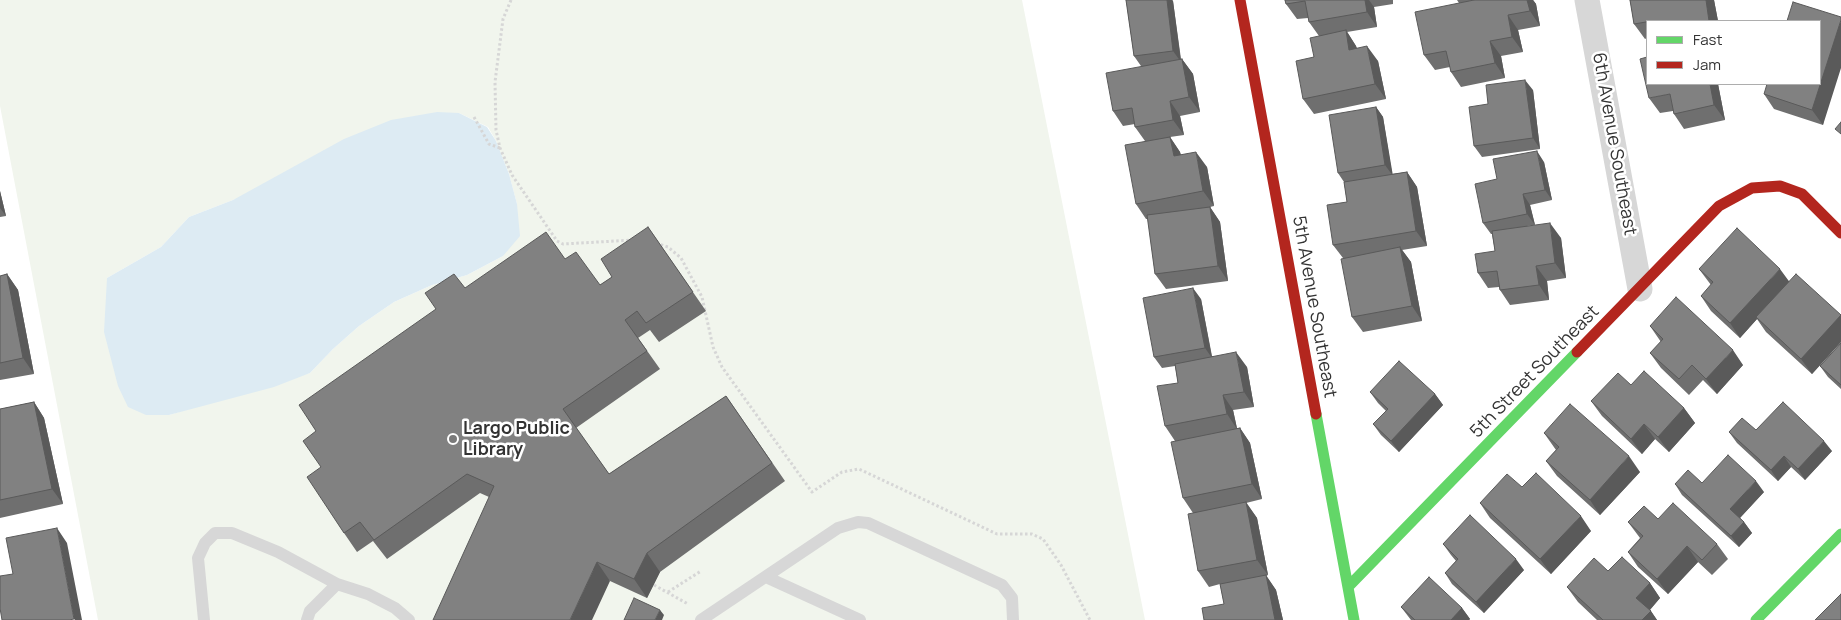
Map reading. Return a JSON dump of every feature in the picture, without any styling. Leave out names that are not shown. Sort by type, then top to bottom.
[{"type":"street","name":"5th Avenue Southeast","points":[[1240,0],[1354,620]]},
{"type":"street","name":"6th Avenue Southeast","points":[[1587,0],[1640,289]]},
{"type":"street","name":"5th Street Southeast","points":[[1348,587],[1719,206],[1752,188],[1780,186],[1802,194],[1841,233]]},
{"type":"street","points":[[1756,620],[1841,534]]},
{"type":"lane","points":[[701,620],[838,528],[858,522],[868,523],[1002,585],[1012,598],[1013,620]]},
{"type":"lane","points":[[204,620],[198,558],[205,543],[215,533],[232,533],[278,552],[337,584],[368,594],[395,608],[409,620]]},
{"type":"lane","points":[[766,576],[860,620]]},
{"type":"lane","points":[[307,620],[310,611],[337,584]]},
{"type":"path","points":[[511,0],[503,19],[495,82],[496,130],[500,148],[512,175],[557,241],[563,244],[637,240]]},
{"type":"path","points":[[474,117],[489,144],[500,148]]},
{"type":"path","points":[[650,241],[668,247],[681,258],[702,297],[713,347],[722,367],[812,492],[842,472],[859,469],[997,534],[1032,534],[1043,539],[1061,565],[1090,620]]},
{"type":"path","points":[[668,592],[701,571]]},
{"type":"path","points":[[654,585],[690,604]]},
{"type":"shaded area","points":[[0,0],[1022,0],[1145,620],[98,620],[0,106]],"holes":[[[459,113],[488,127],[496,141],[509,174],[517,204],[503,256],[467,275],[432,285],[394,302],[359,326],[310,373],[169,415],[146,415],[107,278],[161,247],[189,217]]]},
{"type":"shaded area","points":[[437,112],[459,113],[487,127],[496,141],[509,174],[517,204],[520,236],[503,256],[467,275],[432,285],[394,302],[359,326],[310,373],[274,387],[169,415],[146,415],[128,407],[118,386],[104,332],[107,278],[161,247],[189,217],[233,200],[344,139],[391,120]]},
{"type":"building","points":[[1126,0],[1167,0],[1173,51],[1134,56]]},
{"type":"building","points":[[1285,0],[1365,0],[1367,12],[1309,22],[1305,1],[1286,4]]},
{"type":"building","points":[[1474,0],[1527,0],[1530,11],[1508,15],[1512,37],[1490,41],[1495,63],[1451,72],[1446,51],[1424,55],[1415,12]]},
{"type":"building","points":[[1630,0],[1706,0],[1709,20],[1646,20],[1646,22],[1634,24]]},
{"type":"building","points":[[1793,2],[1841,17],[1821,82],[1821,20],[1787,20]]},
{"type":"building","points":[[1346,30],[1349,50],[1367,46],[1375,84],[1303,99],[1296,61],[1314,57],[1310,38]]},
{"type":"building","points":[[1646,57],[1646,85],[1640,59]]},
{"type":"building","points":[[1182,59],[1189,97],[1170,101],[1173,120],[1135,127],[1132,108],[1113,111],[1106,73]]},
{"type":"building","points":[[1525,80],[1533,138],[1474,146],[1469,107],[1488,104],[1486,85]]},
{"type":"building","points":[[1646,85],[1710,85],[1714,105],[1674,114],[1670,94],[1649,98]]},
{"type":"building","points":[[1767,85],[1820,85],[1812,110],[1764,94]]},
{"type":"building","points":[[1376,107],[1385,165],[1338,173],[1329,115]]},
{"type":"building","points":[[1841,122],[1841,134],[1835,129]]},
{"type":"building","points":[[1170,137],[1174,156],[1196,152],[1203,191],[1136,204],[1125,145]]},
{"type":"building","points":[[1537,151],[1545,190],[1523,194],[1527,214],[1483,223],[1475,184],[1497,179],[1493,159]]},
{"type":"building","points":[[1407,172],[1416,231],[1333,245],[1327,205],[1347,202],[1344,182]]},
{"type":"building","points":[[1210,207],[1218,266],[1155,274],[1147,215]]},
{"type":"building","points":[[1550,223],[1555,263],[1536,266],[1539,285],[1500,290],[1497,271],[1478,273],[1475,254],[1495,251],[1492,231]]},
{"type":"building","name":"Largo Public Library","points":[[648,227],[693,292],[646,323],[637,311],[625,320],[647,351],[563,409],[609,474],[726,396],[772,463],[647,553],[634,579],[597,562],[570,620],[433,620],[494,486],[467,474],[374,540],[360,522],[344,533],[307,477],[321,467],[303,441],[316,431],[299,405],[436,309],[425,293],[454,274],[465,288],[546,232],[565,259],[576,252],[600,285],[612,277],[601,259]]},
{"type":"building","points":[[1737,228],[1780,269],[1730,323],[1701,296],[1713,282],[1699,269]]},
{"type":"building","points":[[1400,247],[1412,306],[1352,317],[1341,259]]},
{"type":"building","points":[[7,274],[23,358],[0,363],[0,276]]},
{"type":"building","points":[[1796,274],[1841,315],[1801,359],[1756,317]]},
{"type":"building","points":[[1193,288],[1205,348],[1154,357],[1143,298]]},
{"type":"building","points":[[1676,297],[1733,350],[1706,379],[1692,365],[1679,379],[1650,353],[1663,339],[1650,326]]},
{"type":"building","points":[[1841,343],[1841,385],[1820,366]]},
{"type":"building","points":[[1236,352],[1244,392],[1223,395],[1227,414],[1165,426],[1157,386],[1178,383],[1175,364]]},
{"type":"building","points":[[1399,361],[1435,394],[1391,441],[1373,424],[1388,409],[1370,392]]},
{"type":"building","points":[[1644,371],[1684,408],[1658,437],[1644,424],[1631,439],[1591,401],[1618,373],[1631,385]]},
{"type":"building","points":[[34,402],[52,489],[0,500],[0,409]]},
{"type":"building","points":[[1783,402],[1824,441],[1798,469],[1784,456],[1771,470],[1729,432],[1742,418],[1756,430]]},
{"type":"building","points":[[1570,404],[1629,456],[1590,500],[1546,461],[1559,447],[1544,433]]},
{"type":"building","points":[[1240,428],[1252,484],[1183,498],[1171,442]]},
{"type":"building","points":[[1728,455],[1756,481],[1730,509],[1744,522],[1731,536],[1675,484],[1688,470],[1702,483]]},
{"type":"building","points":[[1536,473],[1581,516],[1540,559],[1480,503],[1507,474],[1522,487]]},
{"type":"building","points":[[1246,502],[1257,560],[1198,571],[1188,514]]},
{"type":"building","points":[[1673,503],[1717,544],[1702,560],[1687,546],[1657,579],[1628,552],[1643,536],[1628,522],[1644,506],[1658,519]]},
{"type":"building","points":[[1470,515],[1516,559],[1476,602],[1445,573],[1458,559],[1443,544]]},
{"type":"building","points":[[57,528],[74,619],[2,620],[0,576],[13,574],[6,538]]},
{"type":"building","points":[[1622,557],[1650,583],[1636,598],[1651,611],[1642,620],[1603,620],[1567,587],[1594,558],[1608,571]]},
{"type":"building","points":[[1266,575],[1275,620],[1204,620],[1202,608],[1224,604],[1220,584]]},
{"type":"building","points":[[1429,577],[1462,608],[1451,620],[1415,620],[1401,607]]},
{"type":"building","points":[[1841,594],[1841,620],[1815,620]]},
{"type":"building","points":[[634,598],[660,610],[655,620],[624,620]]},
{"type":"traffic: fast","points":[[1348,587],[1577,352]]},
{"type":"traffic: fast","points":[[1316,414],[1354,620]]},
{"type":"traffic: fast","points":[[1756,620],[1841,534]]},
{"type":"traffic: jam","points":[[1240,0],[1316,414]]},
{"type":"traffic: jam","points":[[1577,352],[1719,206],[1752,188],[1780,186],[1802,194],[1841,233]]},
{"type":"place","name":"Largo Public Library","points":[[453,439]]}]
